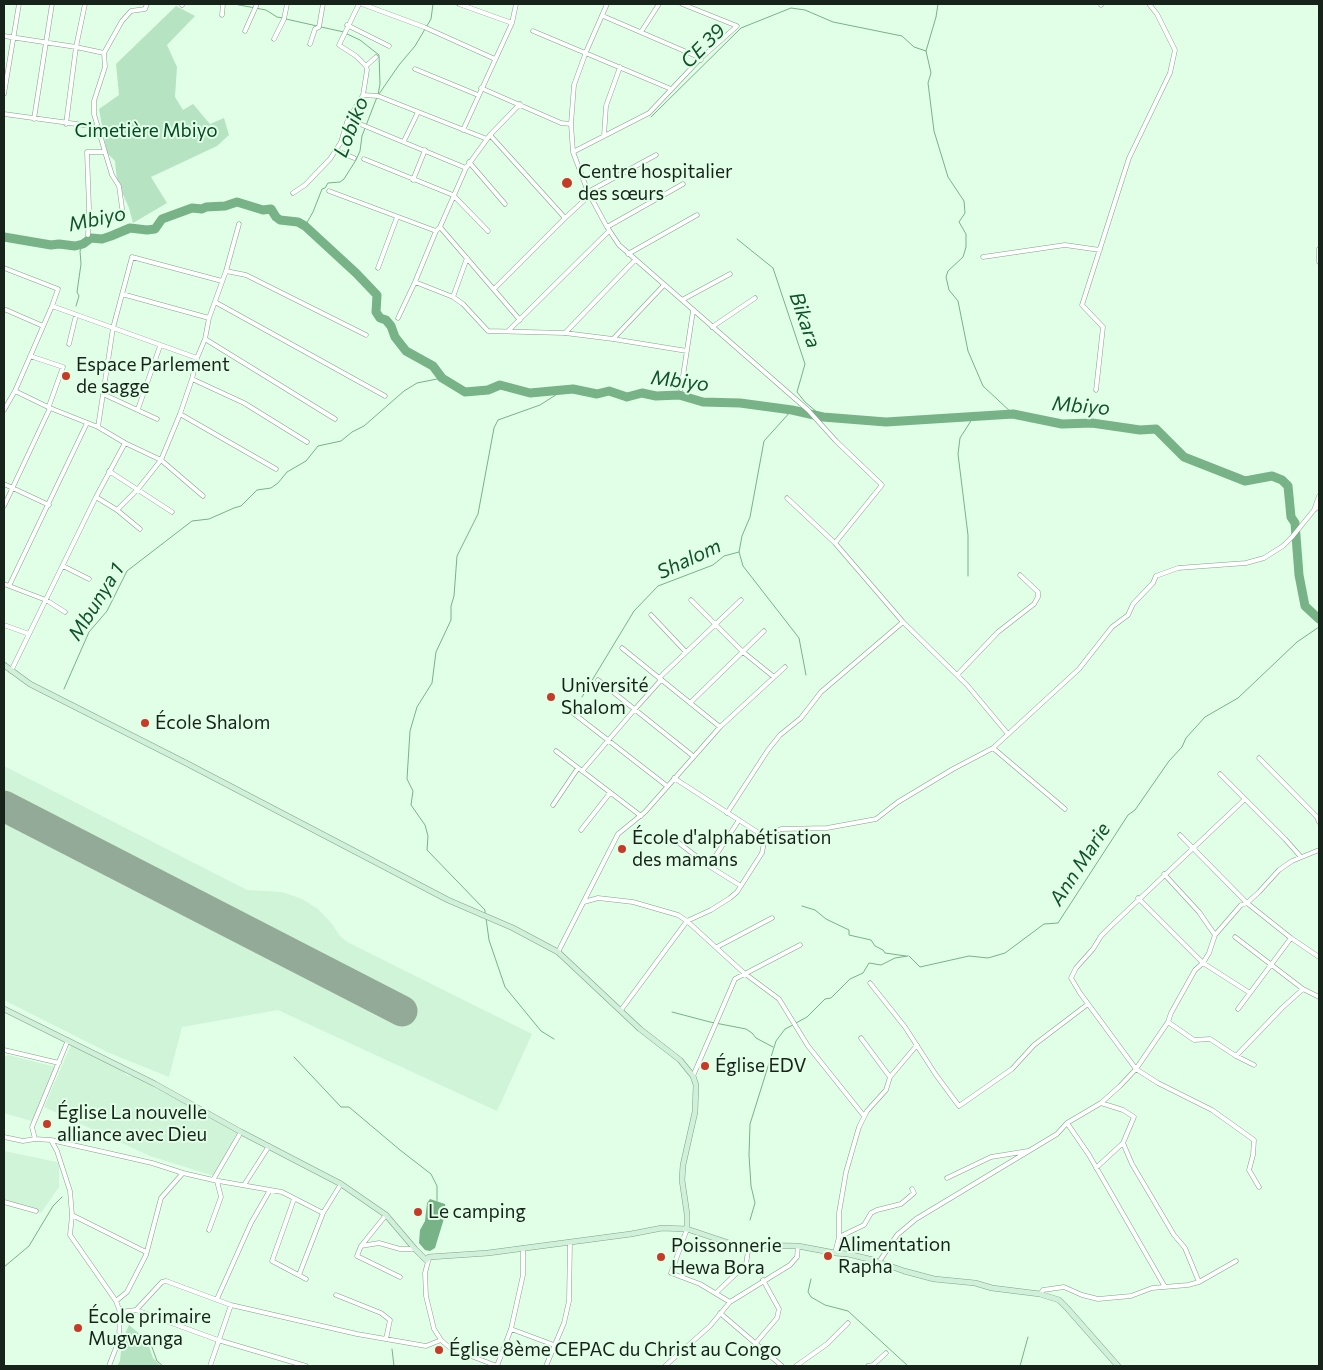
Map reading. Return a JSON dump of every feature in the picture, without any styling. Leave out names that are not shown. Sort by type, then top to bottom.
[{"type":"street","points":[[4,94],[19,4]]},
{"type":"street","points":[[34,119],[52,4]]},
{"type":"street","points":[[66,124],[76,47],[86,4]]},
{"type":"street","points":[[123,215],[119,186],[112,175],[105,152],[94,114],[94,101],[105,67],[104,53],[122,21],[130,11],[145,9],[147,4]]},
{"type":"street","points":[[222,15],[223,4]]},
{"type":"street","points":[[245,31],[257,4]]},
{"type":"street","points":[[274,39],[284,19],[287,4]]},
{"type":"street","points":[[310,44],[315,29],[318,27],[323,4]]},
{"type":"street","points":[[293,193],[306,185],[341,142],[348,120],[362,95],[367,70],[366,66],[356,56],[339,46],[347,25],[360,4],[424,27],[494,59]]},
{"type":"street","points":[[459,4],[512,23]]},
{"type":"street","points":[[463,130],[512,23],[516,4]]},
{"type":"street","points":[[608,4],[586,52],[574,85],[571,124],[573,152],[589,193],[619,246],[808,410],[836,441],[882,485],[835,543]]},
{"type":"street","points":[[641,32],[659,4]]},
{"type":"street","points":[[573,152],[649,113],[736,26],[682,4]]},
{"type":"street","points":[[1096,390],[1103,327],[1082,306],[1129,158],[1170,73],[1175,50],[1157,14],[1149,4]]},
{"type":"street","points":[[603,16],[696,56],[700,60]]},
{"type":"street","points":[[347,25],[390,46]]},
{"type":"street","points":[[533,31],[671,89]]},
{"type":"street","points":[[4,36],[104,53]]},
{"type":"street","points":[[366,66],[376,57]]},
{"type":"street","points":[[604,136],[606,106],[620,67]]},
{"type":"street","points":[[415,69],[478,95]]},
{"type":"street","points":[[481,88],[561,123],[571,124]]},
{"type":"street","points":[[362,95],[378,96],[487,139]]},
{"type":"street","points":[[398,318],[469,162],[490,135],[520,104]]},
{"type":"street","points":[[404,141],[418,112]]},
{"type":"street","points":[[4,114],[98,127]]},
{"type":"street","points":[[348,120],[404,141],[466,168]]},
{"type":"street","points":[[490,135],[565,218]]},
{"type":"street","points":[[335,150],[354,158]]},
{"type":"street","points":[[413,180],[425,150]]},
{"type":"street","points":[[88,235],[87,152],[105,152]]},
{"type":"street","points":[[494,290],[589,193],[656,155]]},
{"type":"street","points":[[364,159],[453,195],[488,231]]},
{"type":"street","points":[[469,162],[505,204]]},
{"type":"street","points":[[507,332],[608,229],[683,184]]},
{"type":"street","points":[[329,191],[436,231]]},
{"type":"street","points":[[628,254],[696,215]]},
{"type":"street","points":[[378,268],[397,217]]},
{"type":"street","points":[[117,510],[138,489],[161,460],[180,414],[192,378],[239,224]]},
{"type":"street","points":[[440,227],[520,320]]},
{"type":"street","points":[[983,257],[1065,244],[1100,250]]},
{"type":"street","points":[[1319,249],[1319,262]]},
{"type":"street","points":[[98,427],[113,328],[132,257],[222,281]]},
{"type":"street","points":[[453,297],[467,258]]},
{"type":"street","points":[[565,333],[635,260]]},
{"type":"street","points":[[4,268],[58,289],[15,391],[4,408]]},
{"type":"street","points":[[226,271],[246,275],[366,335]]},
{"type":"street","points":[[682,300],[730,274]]},
{"type":"street","points":[[415,282],[453,297],[488,331],[565,333],[687,351]]},
{"type":"street","points":[[613,339],[664,285]]},
{"type":"street","points":[[122,294],[209,318]]},
{"type":"street","points":[[712,327],[756,298]]},
{"type":"street","points":[[216,302],[384,396]]},
{"type":"street","points":[[52,306],[197,358]]},
{"type":"street","points":[[4,317],[5,310],[43,326]]},
{"type":"street","points":[[681,390],[693,311]]},
{"type":"street","points":[[69,344],[76,315]]},
{"type":"street","points":[[204,339],[336,419]]},
{"type":"street","points":[[138,409],[160,346]]},
{"type":"street","points":[[4,506],[49,407],[62,367],[30,356]]},
{"type":"street","points":[[192,378],[244,403],[307,442]]},
{"type":"street","points":[[15,391],[98,427],[125,443],[161,460],[203,496]]},
{"type":"street","points":[[103,394],[157,418]]},
{"type":"street","points":[[180,414],[276,469]]},
{"type":"street","points":[[9,586],[87,423]]},
{"type":"street","points":[[11,671],[109,471],[125,443]]},
{"type":"street","points":[[109,471],[172,512]]},
{"type":"street","points":[[4,484],[49,505]]},
{"type":"street","points":[[1314,510],[1319,496]]},
{"type":"street","points":[[96,497],[117,510],[140,529]]},
{"type":"street","points":[[786,498],[835,543],[903,622],[968,685],[1008,734]]},
{"type":"street","points":[[765,837],[781,829],[827,828],[876,819],[898,802],[953,769],[993,748],[1079,669],[1112,627],[1128,615],[1133,604],[1153,583],[1156,576],[1178,568],[1246,563],[1264,558],[1283,546],[1319,506]]},
{"type":"street","points":[[63,566],[89,578]]},
{"type":"street","points":[[957,675],[998,632],[1034,604],[1038,597],[1038,592],[1020,575]]},
{"type":"street","points":[[4,584],[46,600],[65,612]]},
{"type":"street","points":[[691,600],[743,652],[774,677]]},
{"type":"street","points":[[582,772],[660,679],[741,600]]},
{"type":"street","points":[[651,615],[686,652]]},
{"type":"street","points":[[728,813],[768,750],[780,735],[801,718],[821,692],[903,622]]},
{"type":"street","points":[[4,625],[29,634]]},
{"type":"street","points":[[690,703],[764,631]]},
{"type":"street","points":[[622,648],[720,727]]},
{"type":"street","points":[[4,665],[30,684],[448,900],[513,928],[558,952],[640,1029],[680,1060],[694,1076],[696,1085],[695,1112],[682,1165],[688,1229],[671,1273],[688,1279],[730,1302]]},
{"type":"street","points":[[558,952],[618,834],[641,816],[740,707],[786,667]]},
{"type":"street","points":[[598,680],[694,756]]},
{"type":"street","points":[[573,713],[667,786]]},
{"type":"street","points":[[993,748],[1065,809]]},
{"type":"street","points":[[556,751],[641,816]]},
{"type":"street","points":[[1259,758],[1317,817],[1319,822]]},
{"type":"street","points":[[553,804],[578,768]]},
{"type":"street","points":[[1220,774],[1301,857]]},
{"type":"street","points":[[674,778],[765,837]]},
{"type":"street","points":[[581,830],[610,793]]},
{"type":"street","points":[[1245,799],[1138,898],[1101,936],[1093,949],[1076,968],[1071,978],[1136,1069],[1158,1083],[1212,1110],[1254,1140],[1249,1170],[1259,1186]]},
{"type":"street","points":[[709,866],[739,820]]},
{"type":"street","points":[[1180,835],[1247,903],[1291,938],[1319,957]]},
{"type":"street","points":[[621,1010],[687,921],[730,898],[741,886],[762,853],[765,837]]},
{"type":"street","points":[[675,840],[709,866],[741,886]]},
{"type":"street","points":[[879,1262],[897,1235],[916,1220],[1057,1134],[1067,1123],[1101,1103],[1136,1069],[1168,1022],[1195,970],[1203,963],[1209,953],[1215,935],[1241,905],[1247,903],[1279,870],[1292,861],[1319,850]]},
{"type":"street","points":[[1164,874],[1199,912],[1215,935]]},
{"type":"street","points":[[584,902],[598,898],[633,902],[678,915],[687,921],[744,973],[778,1000],[808,1046],[864,1116]]},
{"type":"street","points":[[1138,898],[1203,963],[1250,993]]},
{"type":"street","points":[[717,947],[772,918]]},
{"type":"street","points":[[1236,937],[1303,989],[1319,997]]},
{"type":"street","points":[[1238,1009],[1291,938]]},
{"type":"street","points":[[694,1076],[736,979],[744,973],[800,945]]},
{"type":"street","points":[[870,983],[906,1027],[946,1090],[959,1106],[1006,1074],[1034,1045],[1088,1004]]},
{"type":"street","points":[[1236,1056],[1303,989]]},
{"type":"street","points":[[4,1009],[155,1084],[241,1132],[341,1184],[386,1215],[426,1260],[429,1257],[523,1248],[662,1228],[688,1229],[735,1245],[798,1246],[848,1254],[934,1279],[976,1283],[992,1288],[1040,1294],[1059,1300],[1118,1366]]},
{"type":"street","points":[[1168,1022],[1194,1040],[1210,1039],[1254,1065]]},
{"type":"street","points":[[861,1038],[890,1077]]},
{"type":"street","points":[[35,1139],[32,1127],[68,1040]]},
{"type":"street","points":[[834,1253],[840,1237],[839,1213],[846,1172],[864,1116],[886,1090],[890,1077],[917,1045]]},
{"type":"street","points":[[4,1050],[59,1062]]},
{"type":"street","points":[[1096,1168],[1123,1143],[1134,1117],[1123,1110],[1101,1103]]},
{"type":"street","points":[[1067,1123],[1096,1168],[1166,1287]]},
{"type":"street","points":[[209,1230],[221,1197],[215,1181],[241,1132]]},
{"type":"street","points":[[4,1137],[23,1142],[35,1139],[51,1140],[152,1163],[215,1181],[282,1192],[323,1213]]},
{"type":"street","points":[[51,1140],[57,1151],[70,1192],[72,1215],[70,1235],[116,1301],[120,1312],[118,1340],[110,1366]]},
{"type":"street","points":[[1123,1143],[1132,1164],[1174,1235],[1185,1248],[1199,1282]]},
{"type":"street","points":[[244,1185],[270,1146]]},
{"type":"street","points":[[947,1178],[992,1157],[1030,1151]]},
{"type":"street","points":[[116,1301],[127,1292],[146,1252],[160,1198],[183,1173]]},
{"type":"street","points":[[299,1275],[323,1213],[341,1184]]},
{"type":"street","points":[[840,1237],[864,1226],[871,1213],[876,1210],[901,1204],[914,1193],[912,1189]]},
{"type":"street","points":[[217,1299],[251,1223],[270,1190]]},
{"type":"street","points":[[294,1199],[272,1261],[306,1279]]},
{"type":"street","points":[[4,1202],[36,1211]]},
{"type":"street","points":[[72,1215],[146,1252]]},
{"type":"street","points":[[386,1215],[361,1246],[357,1256],[400,1277]]},
{"type":"street","points":[[546,1366],[564,1323],[569,1301],[570,1242]]},
{"type":"street","points":[[361,1246],[379,1243],[400,1249],[415,1249]]},
{"type":"street","points":[[716,1294],[746,1264],[749,1245]]},
{"type":"street","points":[[665,1366],[710,1326],[730,1302],[790,1265],[797,1257],[798,1246]]},
{"type":"street","points":[[429,1257],[425,1273],[426,1296],[434,1329],[441,1340],[450,1348],[497,1366],[511,1329],[523,1275],[523,1248]]},
{"type":"street","points":[[1040,1294],[1043,1290],[1064,1287],[1082,1295],[1098,1299],[1130,1296],[1152,1288],[1188,1285],[1199,1282],[1236,1261]]},
{"type":"street","points":[[755,1344],[777,1318],[778,1309],[763,1280]]},
{"type":"street","points":[[136,1310],[162,1282],[166,1281],[231,1305],[386,1339],[426,1346],[441,1340]]},
{"type":"street","points":[[336,1295],[381,1313],[390,1320],[386,1339]]},
{"type":"street","points":[[210,1366],[231,1305]]},
{"type":"street","points":[[120,1312],[136,1310],[288,1364],[306,1366]]},
{"type":"street","points":[[720,1313],[782,1366]]},
{"type":"street","points":[[796,1366],[827,1344],[848,1323]]},
{"type":"street","points":[[511,1329],[554,1345]]},
{"type":"street","points":[[868,1366],[873,1365],[886,1353]]},
{"type":"shaded area","points":[[4,766],[247,890],[282,892],[302,899],[318,909],[347,942],[532,1034],[497,1111],[278,1010],[182,1027],[169,1077],[107,1052],[4,1000]]},
{"type":"shaded area","points":[[71,1045],[122,1070],[127,1076],[132,1076],[206,1114],[238,1133],[214,1176],[150,1156],[44,1107]]},
{"type":"shaded area","points":[[8,1055],[56,1067],[58,1070],[35,1122],[4,1113],[4,1057]]},
{"type":"shaded area","points":[[4,1151],[57,1162],[59,1165],[59,1187],[41,1213],[4,1203]]},
{"type":"shaded area","points":[[430,1199],[445,1204],[446,1212],[435,1248],[430,1251],[425,1250],[419,1243],[420,1230],[425,1221],[427,1203]]},
{"type":"green space","name":"Cimetière Mbiyo","points":[[176,6],[195,16],[167,45],[177,67],[175,97],[183,110],[193,104],[210,124],[224,118],[229,135],[217,146],[151,177],[167,203],[133,223],[129,208],[117,181],[115,161],[107,153],[99,109],[119,95],[116,64]]},
{"type":"green space","points":[[129,1325],[147,1340],[153,1358],[161,1366],[117,1366],[120,1361],[122,1341]]},
{"type":"waterway","points":[[234,4],[266,10],[277,17],[283,18]]},
{"type":"waterway","name":"Lobiko","points":[[379,94],[415,46],[431,19],[433,4]]},
{"type":"waterway","points":[[938,4],[926,51],[931,73],[928,83],[934,131],[948,177],[964,201],[965,213],[959,222],[966,234],[966,247],[963,257],[948,271],[946,277],[949,290],[958,301],[968,351],[983,386],[1013,414]]},
{"type":"waterway","name":"CE 39","points":[[651,117],[741,28],[791,8],[805,10],[833,22],[902,36],[914,47],[926,51]]},
{"type":"waterway","points":[[286,19],[317,26]]},
{"type":"waterway","points":[[321,27],[344,32]]},
{"type":"waterway","points":[[347,34],[360,40],[379,55],[380,84],[378,95]]},
{"type":"waterway","name":"Lobiko","points":[[305,226],[322,189],[328,183],[340,182],[344,179],[356,160],[360,151],[362,136],[377,97]]},
{"type":"waterway","name":"Mbiyo","points":[[4,237],[51,245],[75,246],[83,244],[91,238],[102,239],[130,228],[155,229],[162,219],[192,208],[202,209],[225,206],[237,202],[263,210],[271,209],[280,220],[298,222],[305,226],[356,273],[377,295],[376,312],[380,318],[386,320],[391,326],[395,337],[406,351],[433,366],[442,378],[465,392],[488,390],[500,385],[530,393],[573,389],[597,394],[609,391],[627,397],[642,393],[656,396],[679,395],[703,402],[740,403],[792,410],[823,417],[886,422],[1013,414],[1062,424],[1092,423],[1140,430],[1156,429],[1184,457],[1245,481],[1272,476],[1282,480],[1288,486],[1291,517],[1295,523],[1299,575],[1305,606],[1319,619]]},
{"type":"waterway","name":"Bikara","points":[[737,239],[773,268],[805,364],[797,392],[805,402],[823,417]]},
{"type":"waterway","points":[[76,306],[79,296],[77,292],[81,264],[80,251],[83,244]]},
{"type":"waterway","name":"Mbunya 1","points":[[64,689],[89,632],[107,611],[127,571],[192,521],[209,519],[241,506],[257,490],[271,488],[287,472],[306,461],[318,446],[341,441],[352,432],[364,426],[404,391],[417,383],[442,378]]},
{"type":"waterway","points":[[485,914],[485,910],[427,850],[428,836],[425,825],[411,805],[413,791],[407,779],[410,731],[417,707],[432,683],[436,652],[451,620],[457,556],[478,514],[494,428],[498,420],[540,405],[562,391]]},
{"type":"waterway","name":"Shalom","points":[[792,410],[764,441],[750,517],[742,536],[739,552],[743,566],[799,638],[806,675]]},
{"type":"waterway","points":[[968,576],[968,535],[958,454],[960,438],[974,416]]},
{"type":"waterway","name":"Shalom","points":[[582,697],[634,611],[658,586],[713,565],[724,556],[739,552]]},
{"type":"waterway","name":"Ann Marie","points":[[909,956],[920,967],[969,956],[988,958],[1005,953],[1044,924],[1058,923],[1128,815],[1135,810],[1169,761],[1182,747],[1186,738],[1205,717],[1238,698],[1297,642],[1319,627]]},
{"type":"waterway","points":[[802,906],[815,910],[826,919],[849,930],[849,935],[871,940],[875,946],[885,953],[906,956]]},
{"type":"waterway","points":[[486,918],[489,940],[505,987],[541,1031],[554,1039]]},
{"type":"waterway","name":"Ann Marie","points":[[796,1023],[807,1017],[825,999],[831,998],[850,979],[863,973],[869,963],[881,965],[895,958],[908,956]]},
{"type":"waterway","points":[[672,1012],[746,1029],[756,1038],[773,1047]]},
{"type":"waterway","name":"Ann Marie","points":[[750,1220],[755,1203],[751,1186],[749,1155],[750,1124],[776,1041],[785,1029],[793,1025]]},
{"type":"waterway","points":[[294,1057],[341,1107],[349,1107],[431,1174],[437,1186],[437,1201]]},
{"type":"waterway","points":[[4,1267],[29,1246],[53,1206],[62,1197]]},
{"type":"waterway","points":[[811,1279],[808,1292],[811,1297],[825,1305],[848,1311],[908,1366]]},
{"type":"waterway","points":[[1020,1366],[1028,1337]]},
{"type":"waterway","points":[[149,1339],[157,1361],[163,1366]]},
{"type":"waterway","points":[[392,1349],[394,1366]]},
{"type":"runway","points":[[4,806],[402,1011]]},
{"type":"place","name":"Centre hospitalier des sœurs","points":[[567,183]]},
{"type":"place","name":"Espace Parlement de sagge","points":[[66,376]]},
{"type":"place","name":"Université Shalom","points":[[551,697]]},
{"type":"place","name":"École Shalom","points":[[145,723]]},
{"type":"place","name":"École d'alphabétisation des mamans","points":[[622,849]]},
{"type":"place","name":"Église EDV","points":[[705,1066]]},
{"type":"place","name":"Église La nouvelle alliance avec Dieu","points":[[47,1124]]},
{"type":"place","name":"Le camping","points":[[418,1212]]},
{"type":"place","name":"Alimentation Rapha","points":[[828,1256]]},
{"type":"place","name":"Poissonnerie Hewa Bora","points":[[661,1257]]},
{"type":"place","name":"École primaire Mugwanga","points":[[78,1328]]},
{"type":"place","name":"Église 8ème CEPAC du Christ au Congo","points":[[439,1350]]}]
